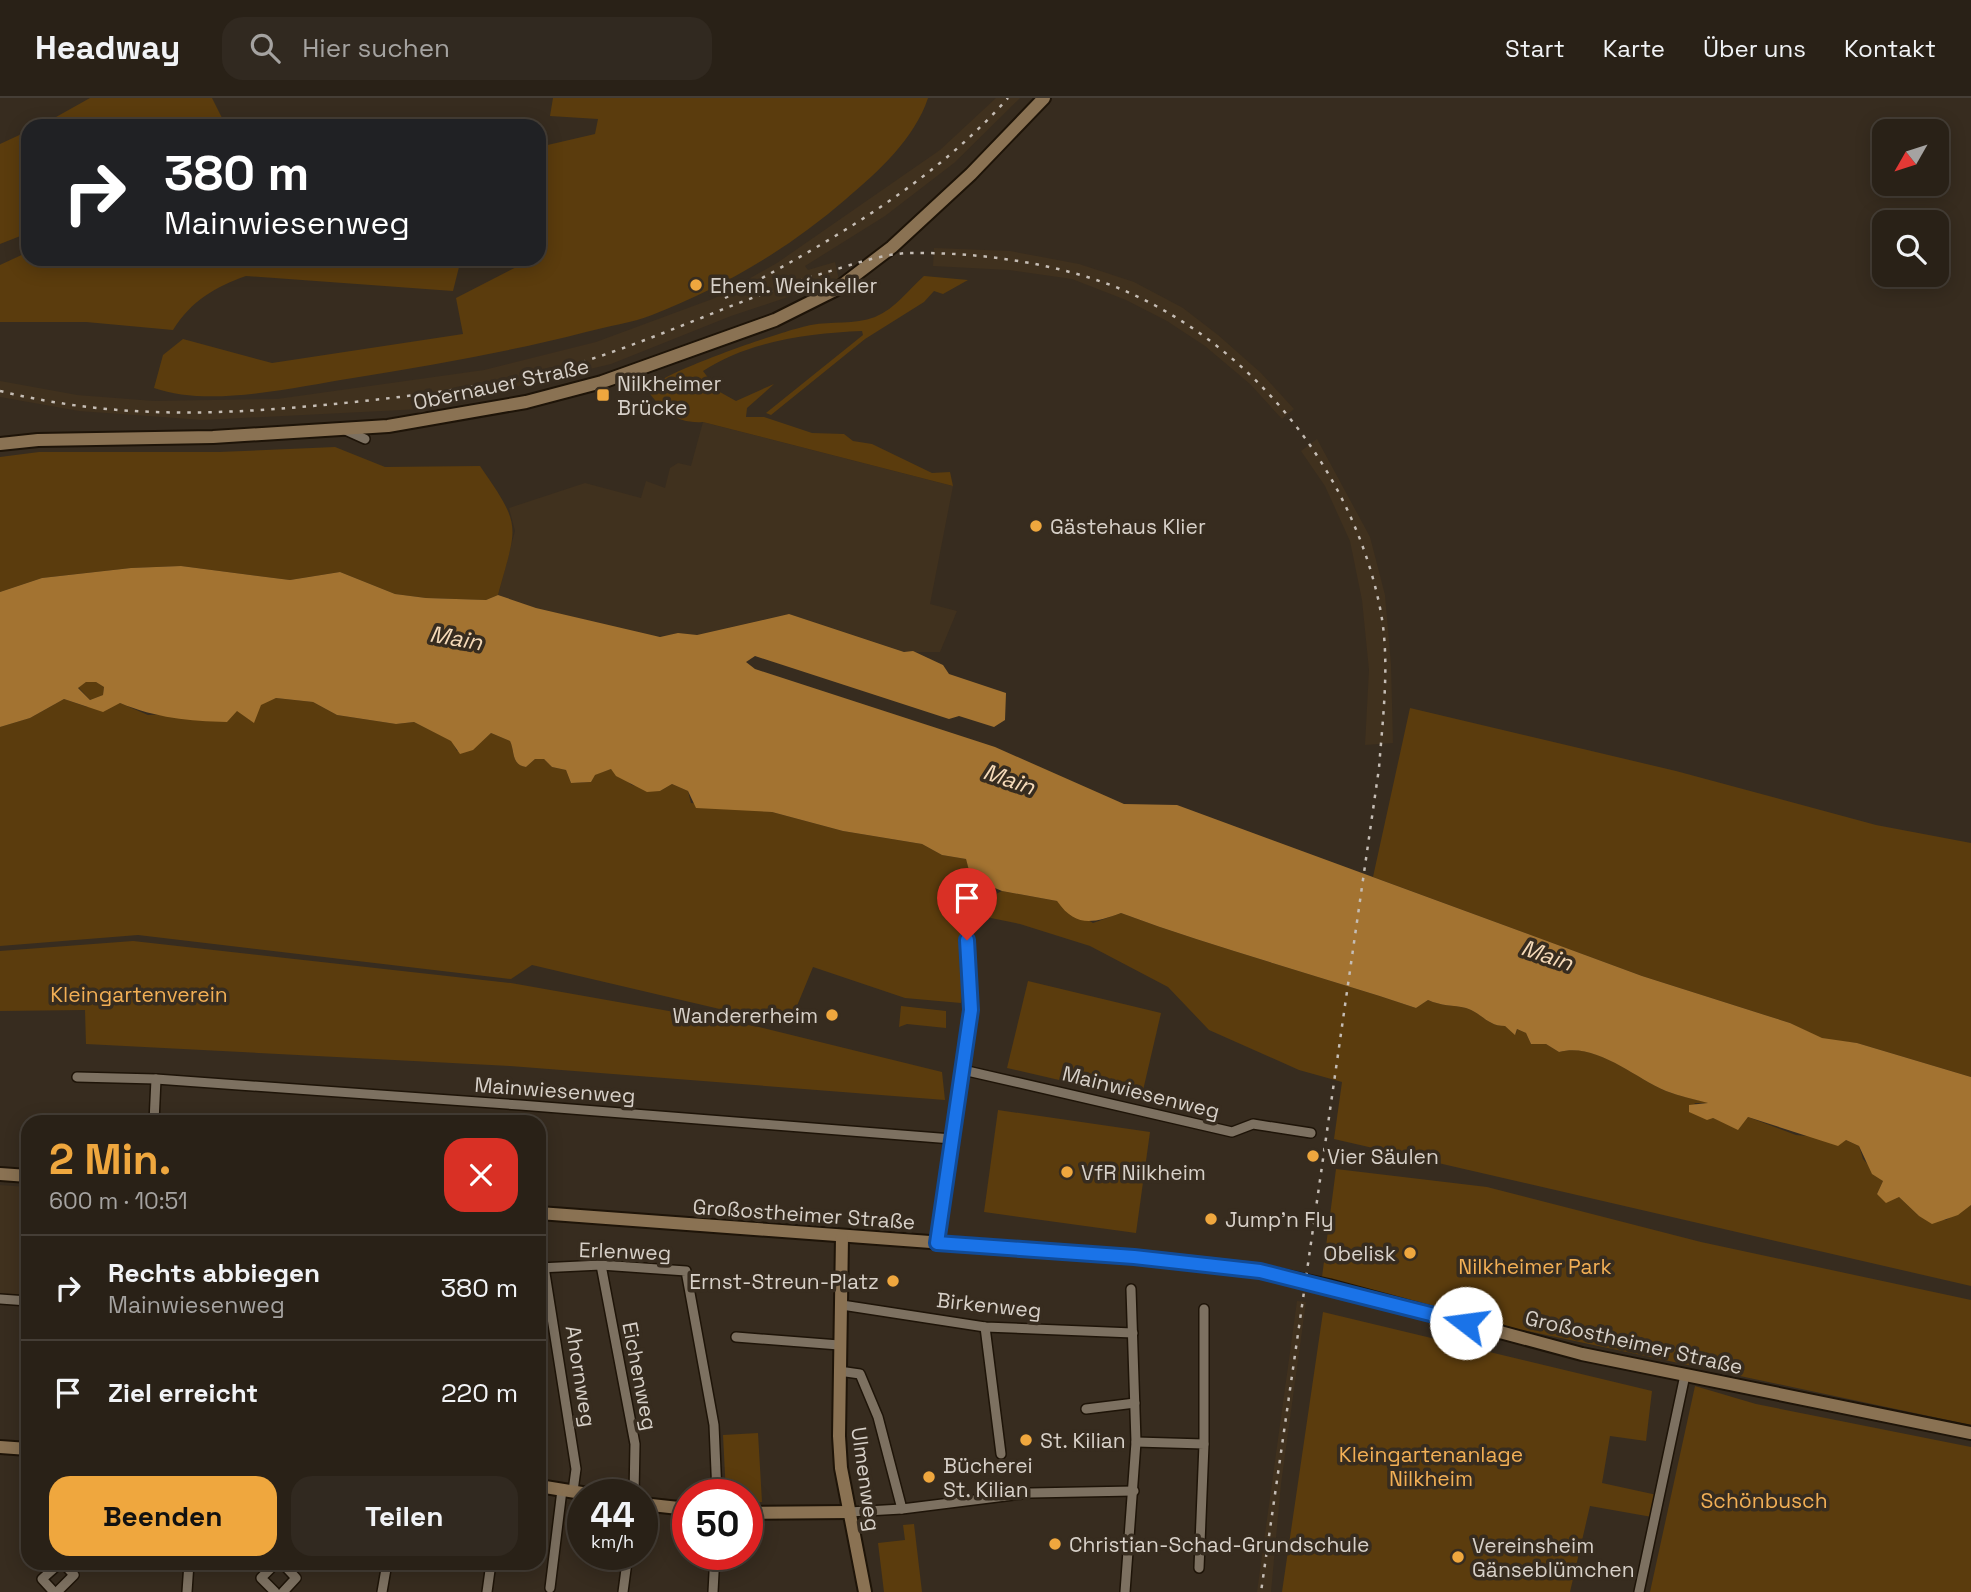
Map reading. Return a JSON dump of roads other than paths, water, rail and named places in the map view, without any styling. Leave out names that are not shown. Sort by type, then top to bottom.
[{"type":"main road","name":"Obernauer Straße","points":[[0,444],[343,429],[448,417],[578,390],[813,303],[862,271],[971,174],[1040,103]]},
{"type":"main road","points":[[0,1174],[21,1176]]},
{"type":"main road","name":"Großostheimer Straße","points":[[546,1214],[1134,1257],[1260,1271],[1329,1286],[1582,1354],[1971,1433]]},
{"type":"main road","name":"Ulmenweg","points":[[842,1237],[840,1447],[849,1512],[865,1592]]},
{"type":"main road","points":[[0,1447],[21,1448]]},
{"type":"main road","points":[[546,1487],[567,1491]]},
{"type":"main road","points":[[763,1513],[849,1512]]},
{"type":"street","name":"Obernauer Straße","points":[[343,429],[365,439]]},
{"type":"street","points":[[937,1243],[971,1010],[967,940]]},
{"type":"street","name":"Mainwiesenweg","points":[[963,1070],[1232,1132],[1253,1124],[1311,1133]]},
{"type":"street","name":"Mainwiesenweg","points":[[77,1077],[156,1079],[952,1139]]},
{"type":"street","points":[[154,1115],[156,1079]]},
{"type":"street","name":"Erlenweg","points":[[546,1268],[601,1265],[687,1271],[714,1425],[716,1479]]},
{"type":"street","name":"Eichenweg","points":[[601,1265],[635,1444],[634,1479]]},
{"type":"street","points":[[1125,1592],[1136,1442],[1131,1289]]},
{"type":"street","name":"Ahornweg","points":[[546,1297],[576,1469],[572,1479]]},
{"type":"street","points":[[0,1299],[21,1300]]},
{"type":"street","name":"Birkenweg","points":[[842,1305],[985,1327],[1133,1333]]},
{"type":"street","points":[[1199,1568],[1204,1444],[1204,1309]]},
{"type":"street","points":[[985,1327],[1001,1454]]},
{"type":"street","points":[[736,1337],[839,1345]]},
{"type":"street","name":"Ulmenweg","points":[[839,1371],[860,1374],[878,1417],[902,1509]]},
{"type":"street","points":[[1639,1592],[1685,1375]]},
{"type":"street","points":[[1086,1409],[1135,1404]]},
{"type":"street","points":[[1136,1442],[1204,1444]]},
{"type":"street","points":[[849,1512],[902,1509],[1030,1493],[1134,1491]]},
{"type":"street","name":"Ahornweg","points":[[550,1588],[567,1496]]},
{"type":"street","points":[[52,1570],[41,1579],[55,1592],[74,1575],[69,1570]]},
{"type":"street","points":[[187,1592],[189,1570]]},
{"type":"street","points":[[269,1570],[261,1578],[275,1592]]},
{"type":"street","points":[[283,1592],[296,1578],[289,1570]]},
{"type":"street","points":[[382,1592],[386,1570]]},
{"type":"street","points":[[487,1591],[490,1570]]},
{"type":"street","points":[[623,1592],[626,1570]]},
{"type":"street","points":[[713,1592],[714,1570]]},
{"type":"water","name":"Main","points":[[181,566],[290,580],[340,572],[395,594],[486,600],[498,595],[536,608],[660,637],[678,633],[697,635],[789,614],[904,652],[913,651],[943,665],[949,674],[1006,693],[1005,720],[994,727],[959,716],[949,719],[755,656],[746,662],[755,669],[995,747],[1124,804],[1177,805],[1642,976],[1790,1023],[1822,1038],[1857,1043],[1971,1077],[1971,1205],[1958,1215],[1932,1224],[1899,1197],[1886,1203],[1877,1194],[1883,1181],[1872,1174],[1859,1146],[1846,1140],[1838,1146],[1748,1117],[1738,1130],[1713,1118],[1707,1120],[1689,1112],[1689,1105],[1708,1103],[1666,1091],[1600,1056],[1573,1050],[1559,1052],[1546,1044],[1531,1044],[1526,1033],[1517,1029],[1515,1035],[1505,1026],[1489,1022],[1466,1008],[1428,1000],[1416,1008],[1121,913],[1093,921],[1078,919],[1064,910],[1057,901],[1002,891],[971,878],[966,859],[942,855],[922,844],[843,831],[772,812],[696,808],[688,791],[672,784],[660,791],[647,792],[616,776],[611,769],[595,775],[591,782],[571,783],[566,770],[552,767],[544,759],[535,759],[526,767],[521,766],[516,761],[510,741],[491,733],[473,750],[460,754],[451,741],[414,722],[396,724],[337,715],[313,702],[276,698],[261,705],[254,723],[237,711],[227,722],[199,721],[173,718],[120,703],[103,712],[64,699],[30,718],[0,727],[0,592],[42,578],[131,568]],"holes":[[[86,682],[96,682],[104,687],[103,695],[90,700],[78,688]]]},
{"type":"railway","points":[[725,298],[839,234],[876,210],[945,158],[1008,98]]},
{"type":"railway","points":[[0,391],[92,407],[137,411],[226,412],[317,406],[458,389],[582,362],[797,282],[866,260],[909,253],[1018,261],[1072,273],[1123,290],[1170,314],[1213,343],[1253,377],[1288,416],[1319,459],[1345,504],[1365,553],[1379,603],[1385,644],[1379,768],[1261,1592]]},
{"type":"place","name":"Ehem. Weinkeller","points":[[696,285]]},
{"type":"place","name":"Nilkheimer Brücke","points":[[603,395]]},
{"type":"place","name":"Gästehaus Klier","points":[[1036,526]]},
{"type":"place","name":"Wandererheim","points":[[832,1015]]},
{"type":"place","name":"Vier Säulen","points":[[1313,1156]]},
{"type":"place","name":"VfR Nilkheim","points":[[1067,1172]]},
{"type":"place","name":"Jump'n Fly","points":[[1211,1219]]},
{"type":"place","name":"Obelisk","points":[[1410,1253]]},
{"type":"place","name":"Ernst-Streun-Platz","points":[[893,1281]]},
{"type":"place","name":"St. Kilian","points":[[1026,1440]]},
{"type":"place","name":"Bücherei St. Kilian","points":[[929,1477]]},
{"type":"place","name":"Christian-Schad-Grundschule","points":[[1055,1544]]},
{"type":"place","name":"Vereinsheim Gänseblümchen","points":[[1458,1557]]},
{"type":"park label","name":"Kleingartenverein","points":[[139,994]]},
{"type":"park label","name":"Nilkheimer Park","points":[[1535,1266]]},
{"type":"park label","name":"Kleingartenanlage Nilkheim","points":[[1431,1466]]},
{"type":"park label","name":"Schönbusch","points":[[1764,1500]]}]
